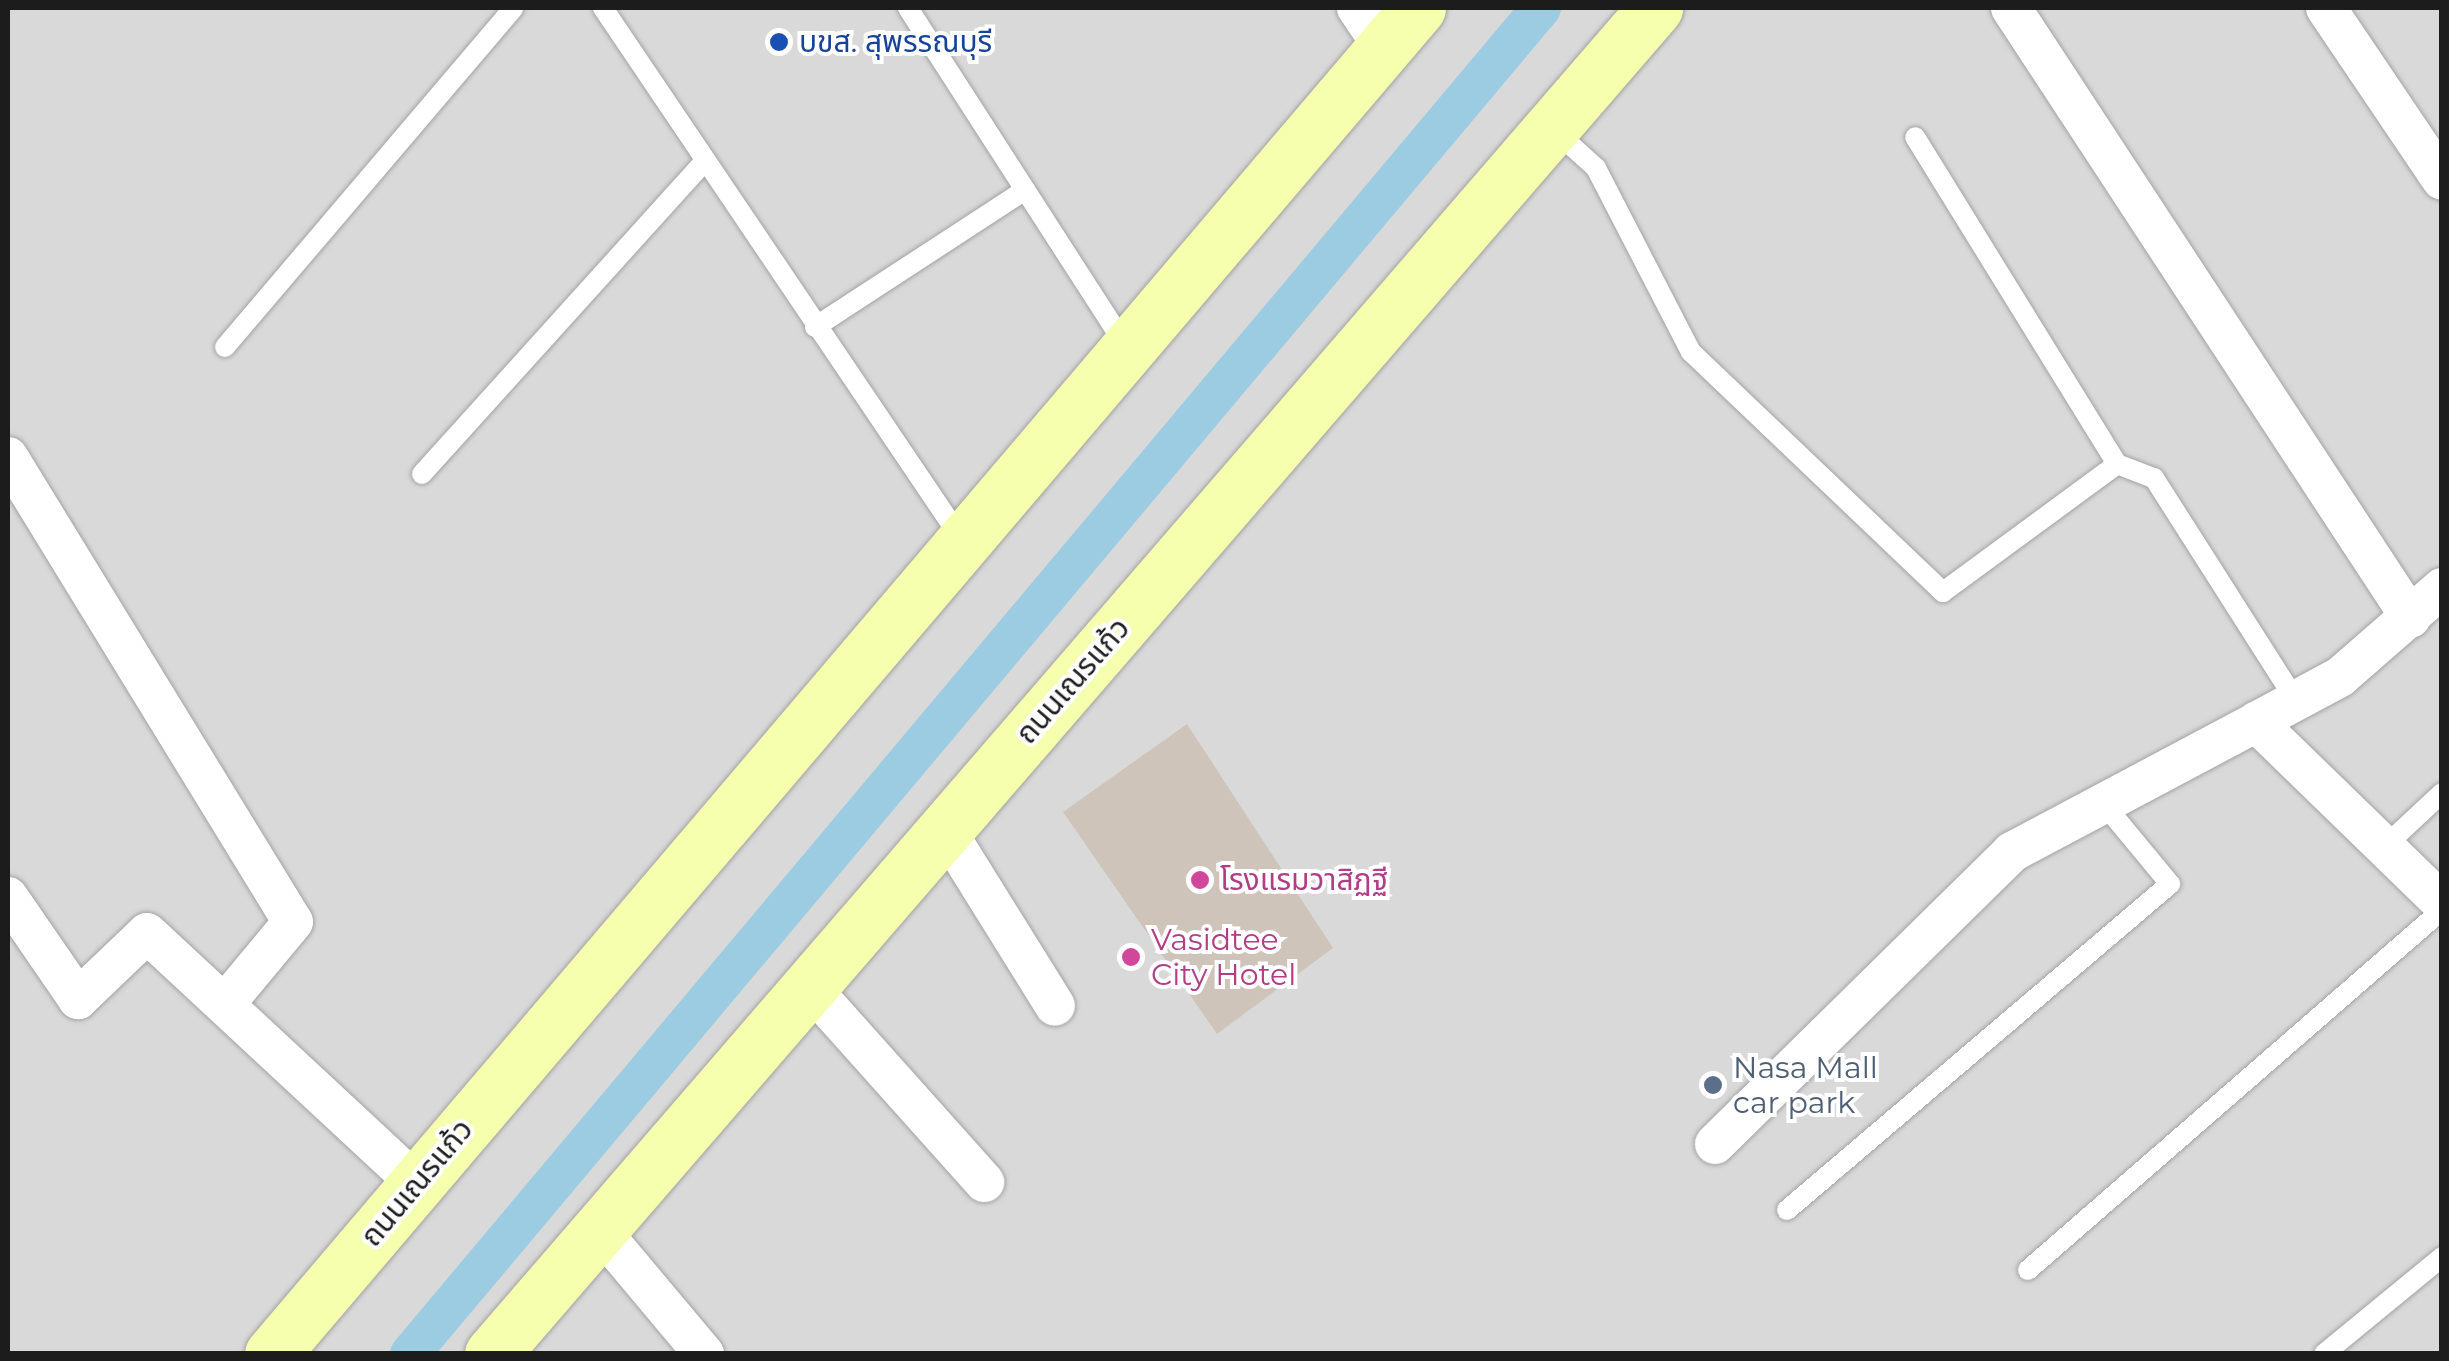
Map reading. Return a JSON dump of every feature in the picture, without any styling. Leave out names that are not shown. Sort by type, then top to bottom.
[{"type":"street","name":"ถนนเณรแก้ว","points":[[272,1354],[1128,349],[1370,28],[1418,8]]},
{"type":"street","name":"ถนนเณรแก้ว","points":[[492,1354],[1655,8]]},
{"type":"street","points":[[2011,8],[2410,618]]},
{"type":"street","points":[[2326,8],[2442,180]]},
{"type":"street","points":[[8,456],[293,922],[224,1004]]},
{"type":"street","points":[[1715,1144],[2012,852],[2340,677],[2442,588]]},
{"type":"street","points":[[2256,722],[2442,907]]},
{"type":"street","points":[[945,829],[1055,1006]]},
{"type":"street","points":[[8,897],[78,999],[146,934],[416,1184]]},
{"type":"street","points":[[809,986],[984,1182]]},
{"type":"street","points":[[600,1230],[704,1354]]},
{"type":"lane","points":[[225,347],[514,8]]},
{"type":"lane","points":[[603,8],[814,327],[964,542]]},
{"type":"lane","points":[[908,8],[1128,349]]},
{"type":"lane","points":[[1551,128],[1596,168],[1692,352],[1943,592],[2117,464]]},
{"type":"lane","points":[[1915,137],[2117,464],[2154,478],[2296,701]]},
{"type":"lane","points":[[422,474],[704,162]]},
{"type":"lane","points":[[814,327],[1025,190]]},
{"type":"lane","points":[[2384,847],[2442,792]]},
{"type":"lane","points":[[1787,1210],[2170,884],[2103,803]]},
{"type":"lane","points":[[2028,1270],[2442,907]]},
{"type":"lane","points":[[2324,1354],[2442,1258]]},
{"type":"shaded area","points":[[8,8],[2441,8],[2441,1353],[8,1353]]},
{"type":"building","name":"โรงแรมวาสิฏฐี","points":[[1187,724],[1333,948],[1217,1034],[1063,812]]},
{"type":"waterway","points":[[410,1354],[1541,8]]},
{"type":"place","name":"บขส. สุพรรณบุรี","points":[[779,42]]},
{"type":"place","name":"โรงแรมวาสิฏฐี","points":[[1200,880]]},
{"type":"place","name":"Vasidtee City Hotel","points":[[1131,957]]},
{"type":"place","name":"Nasa Mall car park","points":[[1713,1085]]}]
